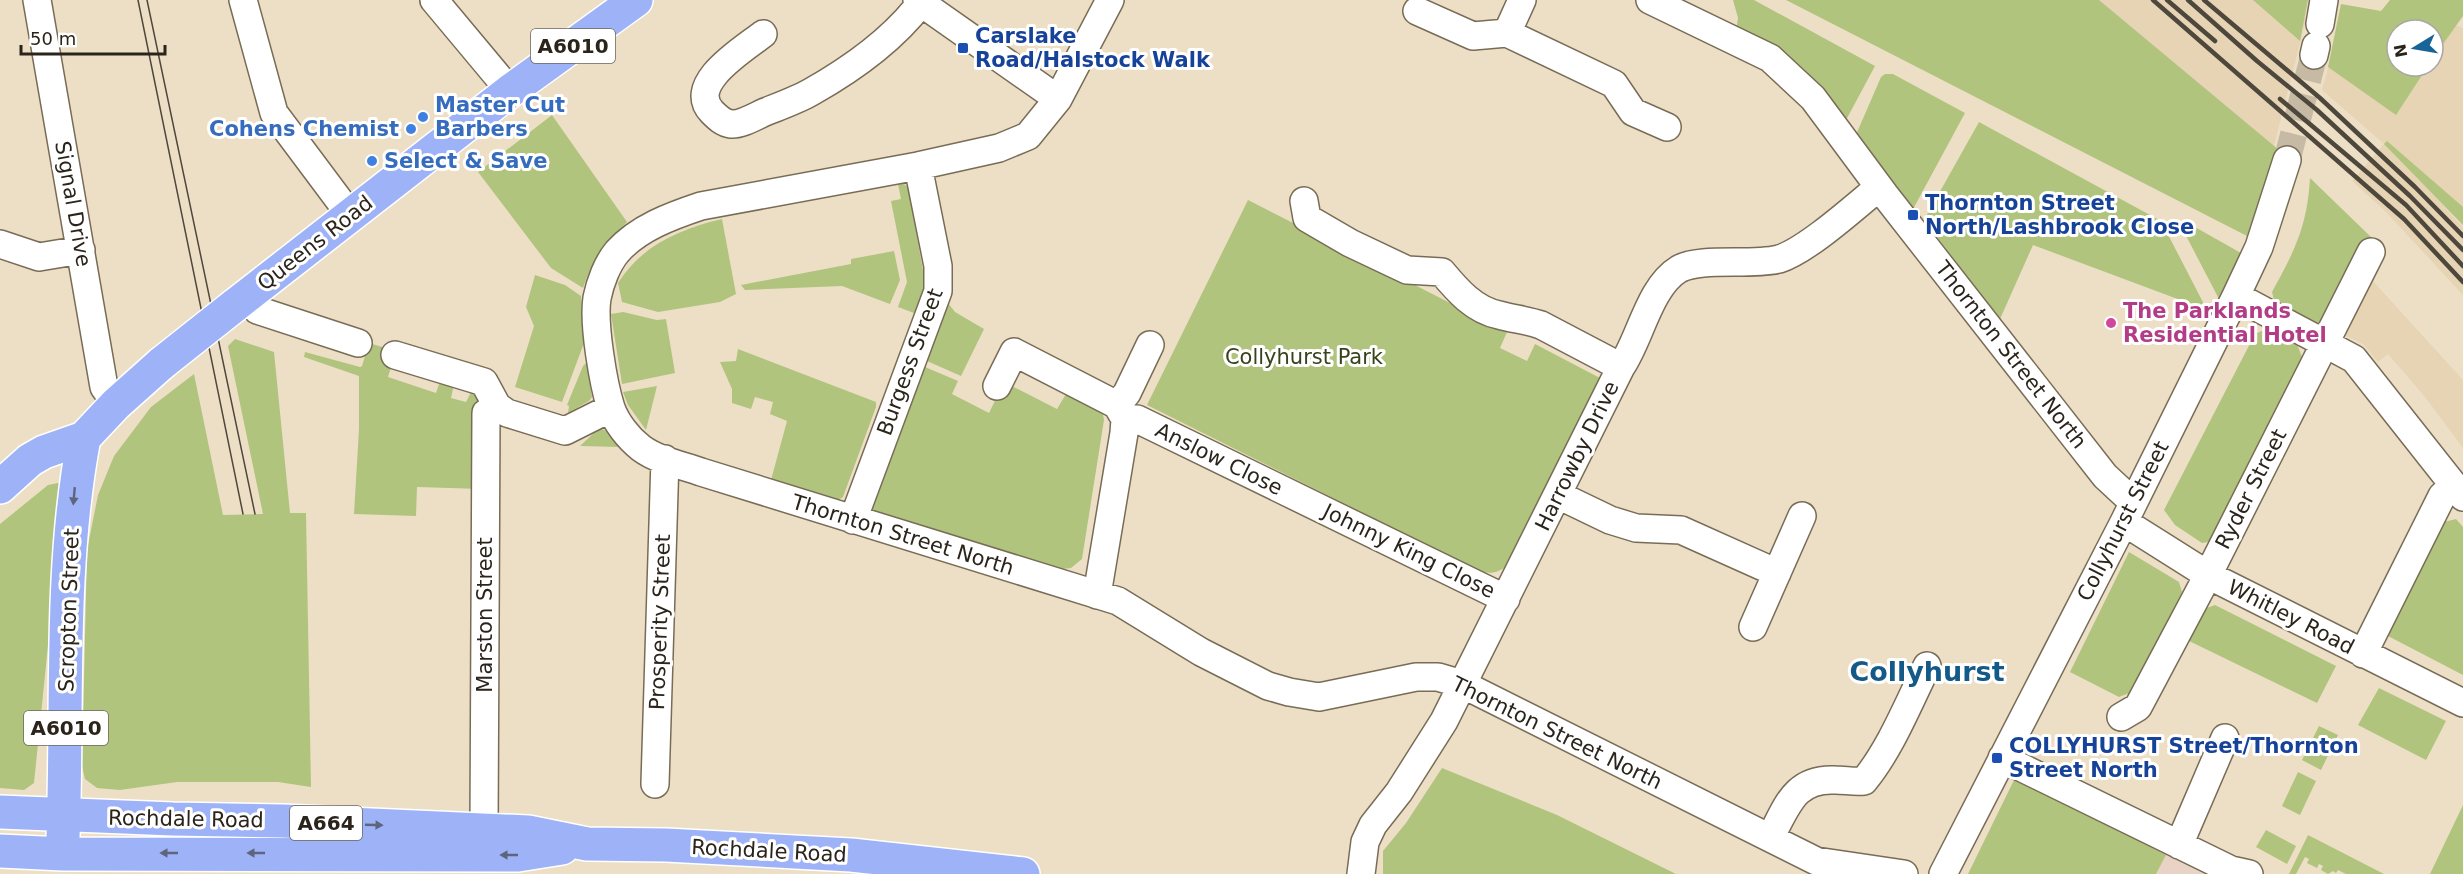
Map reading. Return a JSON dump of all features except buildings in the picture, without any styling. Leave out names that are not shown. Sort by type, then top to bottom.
[{"type":"highway","name":"Queens Road","points":[[0,487],[30,460],[44,452],[84,438],[116,404],[162,363],[510,91],[636,0]]},
{"type":"highway","name":"Scropton Street","points":[[62,864],[53,815],[69,562],[76,482],[84,438]]},
{"type":"highway","name":"Rochdale Road","points":[[0,812],[528,832],[587,844]]},
{"type":"highway","points":[[6,851],[28,847],[35,842],[53,815]]},
{"type":"highway","name":"Rochdale Road","points":[[6,851],[62,864],[138,853],[518,855],[587,844],[666,845],[851,855],[1023,874]]},
{"type":"highway","points":[[98,874],[138,853]]},
{"type":"street","name":"Signal Drive","points":[[37,0],[104,387],[116,404]]},
{"type":"street","points":[[243,0],[274,113],[351,216]]},
{"type":"street","points":[[434,0],[510,91]]},
{"type":"street","name":"Thornton Street North","points":[[1110,0],[1058,99],[1028,136],[999,148],[918,166],[701,206],[669,217],[640,233],[617,253],[604,275],[597,298],[596,318],[611,408],[623,430],[642,448],[665,459],[1118,601],[1201,652],[1268,686],[1319,697],[1416,677],[1438,677],[1462,684],[1816,861],[1904,874]]},
{"type":"street","points":[[1507,33],[1522,0]]},
{"type":"street","name":"Thornton Street North","points":[[1650,0],[1770,58],[1813,98],[1879,187],[2105,476],[2129,512]]},
{"type":"street","points":[[763,34],[718,70],[707,82],[706,98],[709,109],[719,119],[732,124],[745,121],[810,93],[861,59],[909,19],[919,2],[1058,99]]},
{"type":"street","points":[[1418,11],[1473,36],[1507,33],[1614,84],[1633,112],[1667,128]]},
{"type":"street","name":"Collyhurst Street","points":[[1942,874],[2129,512],[2236,296],[2259,247],[2287,160]]},
{"type":"street","name":"Burgess Street","points":[[854,520],[938,291],[938,266],[918,166]]},
{"type":"street","points":[[1621,367],[1654,299],[1665,282],[1679,269],[1698,264],[1745,264],[1781,258],[1804,245],[1879,187]]},
{"type":"street","name":"Harrowby Drive","points":[[1304,201],[1307,218],[1350,243],[1407,270],[1442,272],[1463,297],[1495,315],[1531,321],[1621,367],[1444,721],[1417,765],[1373,825],[1365,842],[1361,874]]},
{"type":"street","points":[[0,244],[39,257],[81,250]]},
{"type":"street","name":"Ryder Street","points":[[2121,717],[2138,707],[2208,575],[2372,252]]},
{"type":"street","points":[[2236,296],[2354,358],[2459,491],[2442,496],[2363,654]]},
{"type":"street","points":[[241,301],[257,310],[358,342]]},
{"type":"street","points":[[1097,595],[1121,412],[1127,393],[1150,345]]},
{"type":"street","name":"Anslow Close","points":[[997,386],[1014,352],[1121,412],[1312,504]]},
{"type":"street","points":[[395,355],[484,382],[497,406],[507,413],[565,431],[611,408]]},
{"type":"street","name":"Marston Street","points":[[484,830],[486,413],[497,406]]},
{"type":"street","name":"Prosperity Street","points":[[655,784],[665,459]]},
{"type":"street","points":[[1558,495],[1610,520],[1636,528],[1681,530],[1777,573]]},
{"type":"street","name":"Johnny King Close","points":[[1312,504],[1506,598]]},
{"type":"street","name":"Whitley Road","points":[[2129,512],[2208,575],[2463,702]]},
{"type":"street","points":[[1753,627],[1803,516]]},
{"type":"street","points":[[1770,838],[1793,795],[1799,789],[1820,781],[1864,781],[1873,771],[1927,666]]},
{"type":"street","points":[[2179,845],[2224,738]]},
{"type":"street","points":[[2002,758],[2231,870],[2249,874]]},
{"type":"shaded area","points":[[2065,0],[2283,0],[2306,19],[2274,146],[2241,126]]},
{"type":"shaded area","points":[[2341,10],[2402,18],[2385,18],[2385,78],[2445,78],[2445,24],[2463,28],[2463,225],[2437,199],[2463,227],[2463,295],[2385,211],[2352,181],[2384,144],[2322,90]]},
{"type":"shaded area","points":[[2372,280],[2463,380],[2463,448],[2425,397],[2388,354],[2378,362],[2363,344],[2344,335]]},
{"type":"shaded area","points":[[2166,855],[2203,874],[2156,874]]},
{"type":"green space","points":[[1733,0],[1754,0],[1875,66],[1845,122],[1795,63],[1736,31],[1738,18]]},
{"type":"green space","points":[[1786,0],[2099,0],[2279,150],[2247,236]]},
{"type":"green space","points":[[2253,0],[2308,0],[2300,41]]},
{"type":"green space","points":[[2390,0],[2463,0],[2463,16],[2445,41],[2445,18],[2385,18],[2385,78],[2420,78],[2396,115],[2328,67],[2341,4],[2381,11]]},
{"type":"green space","points":[[1885,74],[1893,74],[1965,113],[1912,211],[1855,137],[1881,77]]},
{"type":"green space","points":[[552,115],[627,222],[600,252],[583,288],[551,268],[478,172]]},
{"type":"green space","points":[[1979,122],[2161,221],[2207,310],[2033,245],[2000,319],[1924,220]]},
{"type":"green space","points":[[2387,141],[2463,207],[2463,225],[2384,144]]},
{"type":"green space","points":[[2310,178],[2371,237],[2325,319],[2318,324],[2278,305],[2272,292],[2303,225]]},
{"type":"green space","points":[[898,184],[908,187],[924,276],[924,287],[914,313],[898,307],[907,282],[891,201],[901,199]]},
{"type":"green space","name":"Collyhurst Park","points":[[1248,200],[1507,332],[1500,348],[1527,361],[1535,344],[1600,378],[1506,567],[1490,573],[1473,568],[1147,405]]},
{"type":"green space","points":[[722,219],[736,294],[720,302],[658,312],[622,302],[618,283],[638,258],[663,240],[691,228]]},
{"type":"green space","points":[[2186,222],[2241,253],[2220,301],[2181,226]]},
{"type":"green space","points":[[894,251],[900,280],[890,304],[842,286],[745,290],[741,285],[851,264],[851,259]]},
{"type":"green space","points":[[535,275],[565,285],[581,296],[584,343],[562,402],[515,387],[534,326],[526,307]]},
{"type":"green space","points":[[948,303],[955,312],[984,329],[961,376],[927,361]]},
{"type":"green space","points":[[623,312],[657,320],[666,319],[675,373],[622,384],[611,314]]},
{"type":"green space","points":[[2266,329],[2297,344],[2302,357],[2213,541],[2202,543],[2175,525],[2164,510],[2255,334]]},
{"type":"green space","points":[[235,339],[274,352],[290,513],[306,513],[311,787],[278,782],[177,782],[120,790],[97,788],[85,779],[82,766],[87,550],[98,495],[114,456],[151,407],[194,374],[223,515],[263,514],[228,346]]},
{"type":"green space","points":[[369,343],[396,351],[388,377],[436,393],[441,378],[454,384],[451,398],[466,402],[472,390],[484,394],[481,489],[417,487],[416,516],[354,514],[359,429],[359,376],[304,357],[305,352],[360,367]]},
{"type":"green space","points":[[738,349],[876,402],[843,497],[838,500],[771,480],[787,421],[770,414],[773,402],[755,397],[751,409],[732,403],[732,389],[720,362],[736,361]]},
{"type":"green space","points":[[587,362],[592,397],[568,413],[569,406],[567,405],[583,366]]},
{"type":"green space","points":[[925,367],[958,381],[952,394],[989,413],[1004,382],[1057,409],[1066,394],[1103,414],[1104,420],[1082,559],[1071,568],[1054,570],[872,511]]},
{"type":"green space","points":[[657,386],[646,430],[628,405],[623,392]]},
{"type":"green space","points":[[602,429],[607,431],[618,447],[580,446],[596,431]]},
{"type":"green space","points":[[58,483],[64,489],[34,783],[24,790],[0,788],[0,524],[48,485]]},
{"type":"green space","points":[[2456,519],[2463,527],[2463,675],[2388,636],[2444,522]]},
{"type":"green space","points":[[2129,552],[2179,582],[2182,592],[2132,692],[2119,697],[2070,672]]},
{"type":"green space","points":[[2215,605],[2336,666],[2317,703],[2187,640],[2204,609]]},
{"type":"green space","points":[[2379,688],[2446,721],[2426,760],[2358,725]]},
{"type":"green space","points":[[2319,726],[2338,735],[2321,770],[2302,760]]},
{"type":"green space","points":[[1442,768],[1557,815],[1676,874],[1383,874],[1383,851],[1406,823]]},
{"type":"green space","points":[[2298,772],[2316,781],[2300,815],[2282,806]]},
{"type":"green space","points":[[2015,778],[2166,855],[2156,874],[1968,874]]},
{"type":"green space","points":[[2463,805],[2463,874],[2430,874]]},
{"type":"green space","points":[[2266,830],[2296,846],[2287,864],[2256,847]]},
{"type":"green space","points":[[2308,835],[2384,874],[2346,874],[2338,870],[2336,873],[2333,871],[2328,874],[2321,870],[2323,866],[2319,864],[2317,868],[2307,863],[2309,859],[2305,857],[2296,874],[2289,874]]},
{"type":"tunnel","points":[[2287,160],[2314,55]]},
{"type":"tram line","points":[[138,0],[243,514]]},
{"type":"tram line","points":[[147,0],[255,514]]},
{"type":"railway","points":[[2153,0],[2404,219],[2463,282]]},
{"type":"railway","points":[[2167,0],[2215,41]]},
{"type":"railway","points":[[2188,0],[2317,110],[2410,196],[2463,250]]},
{"type":"railway","points":[[2204,0],[2320,98],[2415,187],[2463,236]]},
{"type":"railway","points":[[2280,99],[2406,205],[2463,266]]},
{"type":"place","name":"Carslake Road/Halstock Walk","points":[[963,48]]},
{"type":"place","name":"Master Cut Barbers","points":[[423,117]]},
{"type":"place","name":"Cohens Chemist","points":[[411,129]]},
{"type":"place","name":"Select & Save","points":[[372,161]]},
{"type":"place","name":"Thornton Street North/Lashbrook Close","points":[[1913,215]]},
{"type":"place","name":"The Parklands Residential Hotel","points":[[2111,323]]},
{"type":"place","name":"COLLYHURST Street/Thornton Street North","points":[[1997,758]]},
{"type":"district","name":"Collyhurst","points":[[1927,672]]}]
